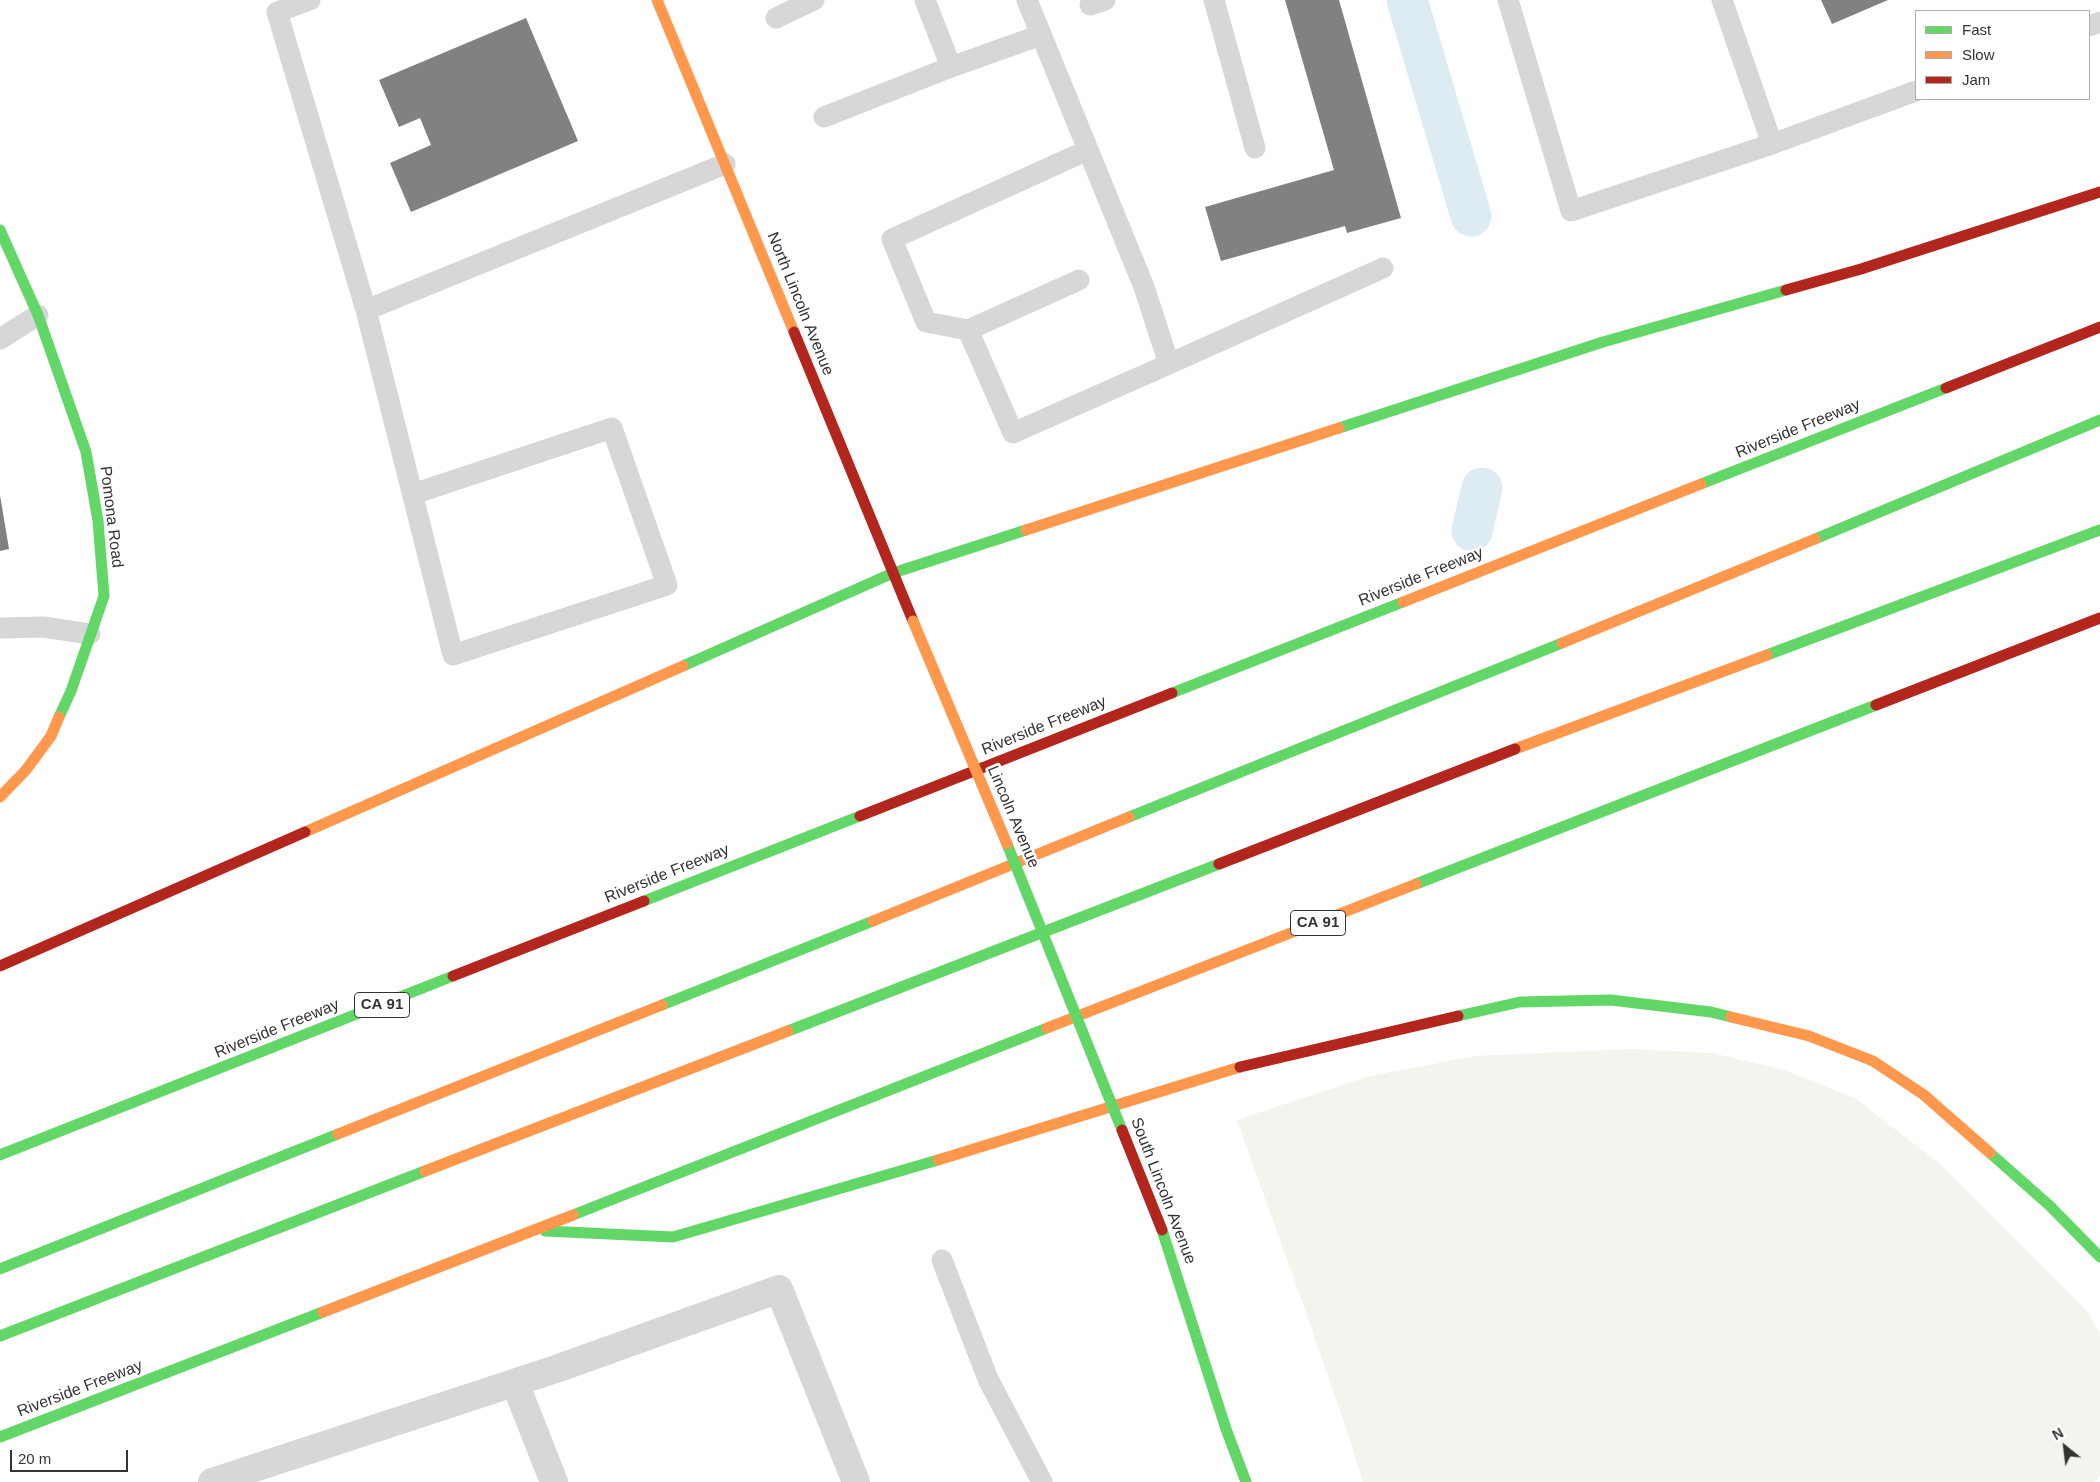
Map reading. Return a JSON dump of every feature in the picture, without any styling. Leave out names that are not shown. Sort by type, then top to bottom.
[{"type":"main road","name":"North Lincoln Avenue","points":[[657,0],[913,621]]},
{"type":"main road","points":[[0,966],[893,573],[1603,342],[1861,269],[2100,192]]},
{"type":"main road","name":"Pomona Road","points":[[0,230],[38,315],[86,452],[98,521],[104,596],[71,691],[51,736],[26,770],[0,796]]},
{"type":"main road","name":"Riverside Freeway","points":[[0,1155],[2100,327]]},
{"type":"main road","points":[[0,1269],[862,925],[1692,590],[2100,420]]},
{"type":"main road","points":[[0,1336],[1494,757],[2100,530]]},
{"type":"main road","name":"Riverside Freeway","points":[[0,1437],[536,1230],[773,1135],[2100,618]]},
{"type":"main road","name":"Lincoln Avenue","points":[[913,621],[1037,916]]},
{"type":"main road","name":"South Lincoln Avenue","points":[[1037,916],[1162,1230],[1226,1429],[1246,1482]]},
{"type":"main road","points":[[536,1230],[673,1237],[928,1163],[1242,1066],[1520,1002],[1611,1000],[1711,1012],[1809,1036],[1873,1061],[1924,1095],[2050,1206],[2100,1257]]},
{"type":"street","points":[[217,1481],[515,1382],[779,1289],[856,1482]]},
{"type":"street","points":[[515,1382],[554,1482]]},
{"type":"lane","points":[[310,0],[277,12],[366,310],[453,655],[667,585],[612,428],[413,494]]},
{"type":"lane","points":[[776,18],[814,0]]},
{"type":"lane","points":[[925,0],[951,67]]},
{"type":"lane","points":[[1027,0],[1144,287],[1169,364]]},
{"type":"lane","points":[[1214,0],[1255,148]]},
{"type":"lane","points":[[1508,0],[1571,211],[1772,144],[1915,91]]},
{"type":"lane","points":[[1722,0],[1772,144]]},
{"type":"lane","points":[[824,117],[951,67],[1041,35]]},
{"type":"lane","points":[[1079,280],[968,330],[926,322],[892,239],[1088,150]]},
{"type":"lane","points":[[366,310],[725,164]]},
{"type":"lane","points":[[968,330],[1013,432],[1383,268]]},
{"type":"lane","points":[[0,339],[38,315]]},
{"type":"lane","points":[[0,628],[43,627],[90,634]]},
{"type":"lane","points":[[942,1260],[988,1379],[1042,1482]]},
{"type":"shaded area","points":[[1631,1049],[1712,1053],[1784,1070],[1856,1099],[1940,1164],[2085,1309],[2100,1332],[2100,1476],[2095,1482],[1363,1482],[1310,1324],[1237,1120],[1370,1076],[1476,1056]]},
{"type":"building","points":[[1285,0],[1339,0],[1401,218],[1347,233],[1345,226],[1221,261],[1205,207],[1334,170]]},
{"type":"building","points":[[1821,0],[1888,0],[1832,24]]},
{"type":"building","points":[[526,18],[578,141],[411,212],[390,163],[431,145],[420,118],[399,127],[379,80]]},
{"type":"building","points":[[0,495],[9,549],[0,551]]},
{"type":"waterway","points":[[1407,0],[1471,216]]},
{"type":"waterway","points":[[1472,531],[1482,488]]},
{"type":"traffic: fast","points":[[0,230],[38,315],[86,452],[98,521],[104,596],[71,691],[59,717]]},
{"type":"traffic: fast","points":[[1339,428],[1603,342],[1786,290]]},
{"type":"traffic: fast","points":[[1701,484],[1946,388]]},
{"type":"traffic: fast","points":[[1815,539],[2100,420]]},
{"type":"traffic: fast","points":[[683,666],[893,573],[1026,530]]},
{"type":"traffic: fast","points":[[1767,655],[2100,530]]},
{"type":"traffic: fast","points":[[1172,693],[1403,602]]},
{"type":"traffic: fast","points":[[1129,817],[1562,643]]},
{"type":"traffic: fast","points":[[1416,884],[1876,705]]},
{"type":"traffic: fast","points":[[644,901],[860,816]]},
{"type":"traffic: fast","points":[[1007,844],[1122,1130]]},
{"type":"traffic: fast","points":[[788,1031],[1219,864]]},
{"type":"traffic: fast","points":[[662,1005],[873,921]]},
{"type":"traffic: fast","points":[[0,1155],[453,976]]},
{"type":"traffic: fast","points":[[1458,1016],[1520,1002],[1611,1000],[1711,1012],[1731,1017]]},
{"type":"traffic: fast","points":[[573,1215],[1047,1028]]},
{"type":"traffic: fast","points":[[0,1269],[338,1134]]},
{"type":"traffic: fast","points":[[1990,1153],[2050,1206],[2100,1257]]},
{"type":"traffic: fast","points":[[545,1231],[673,1237],[938,1160]]},
{"type":"traffic: fast","points":[[0,1336],[425,1171]]},
{"type":"traffic: fast","points":[[1162,1230],[1226,1429],[1246,1482]]},
{"type":"traffic: fast","points":[[0,1437],[323,1312]]},
{"type":"traffic: slow","points":[[657,0],[794,332]]},
{"type":"traffic: slow","points":[[1026,530],[1339,428]]},
{"type":"traffic: slow","points":[[1403,602],[1701,484]]},
{"type":"traffic: slow","points":[[1562,643],[1815,539]]},
{"type":"traffic: slow","points":[[913,621],[1007,844]]},
{"type":"traffic: slow","points":[[1515,749],[1767,655]]},
{"type":"traffic: slow","points":[[305,832],[683,666]]},
{"type":"traffic: slow","points":[[0,797],[26,770],[51,736],[59,717]]},
{"type":"traffic: slow","points":[[873,921],[1129,817]]},
{"type":"traffic: slow","points":[[1047,1028],[1416,884]]},
{"type":"traffic: slow","points":[[338,1134],[662,1005]]},
{"type":"traffic: slow","points":[[1731,1017],[1809,1036],[1873,1061],[1924,1095],[1990,1153]]},
{"type":"traffic: slow","points":[[425,1171],[788,1031]]},
{"type":"traffic: slow","points":[[938,1160],[1240,1067]]},
{"type":"traffic: slow","points":[[323,1312],[573,1215]]},
{"type":"traffic: jam","points":[[1786,290],[1861,269],[2100,192]]},
{"type":"traffic: jam","points":[[1946,388],[2100,327]]},
{"type":"traffic: jam","points":[[794,332],[913,621]]},
{"type":"traffic: jam","points":[[1876,705],[2100,618]]},
{"type":"traffic: jam","points":[[860,816],[1172,693]]},
{"type":"traffic: jam","points":[[1219,864],[1515,749]]},
{"type":"traffic: jam","points":[[0,966],[305,832]]},
{"type":"traffic: jam","points":[[453,976],[644,901]]},
{"type":"traffic: jam","points":[[1240,1067],[1458,1016]]},
{"type":"traffic: jam","points":[[1122,1130],[1162,1230]]}]
